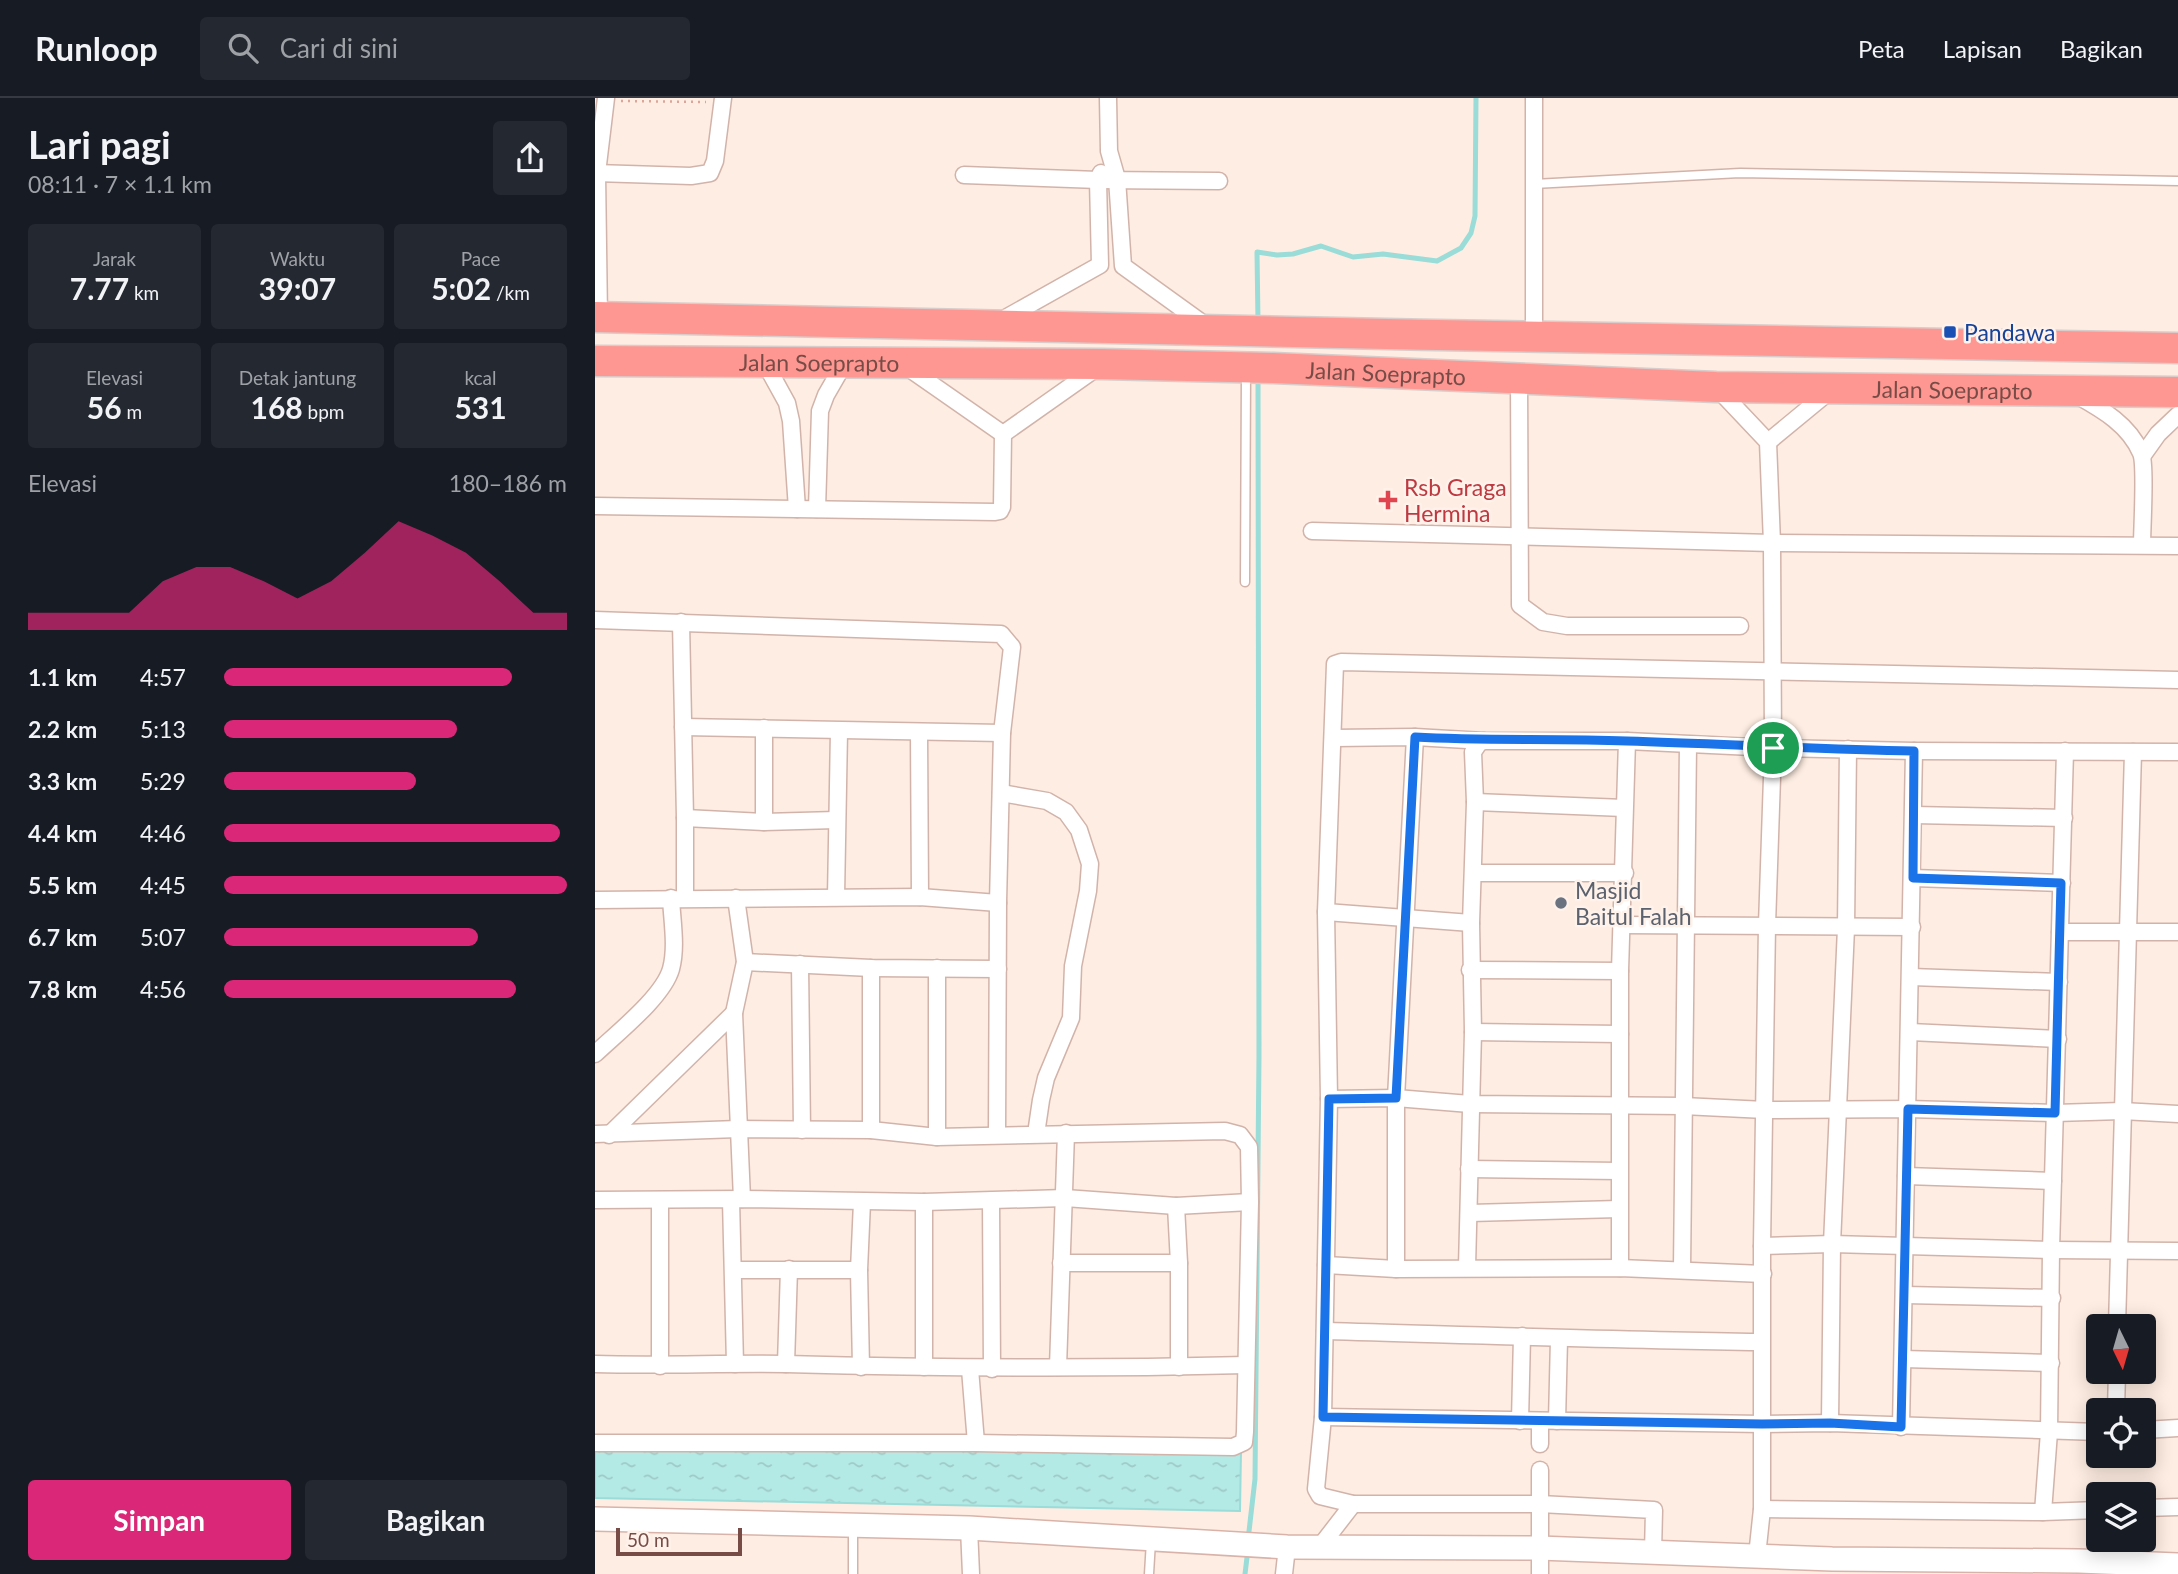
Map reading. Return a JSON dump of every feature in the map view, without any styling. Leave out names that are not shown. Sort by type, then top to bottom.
[{"type":"highway","name":"Jalan Soeprapto","points":[[597,318],[1259,330],[1534,339],[2178,348]]},
{"type":"highway","name":"Jalan Soeprapto","points":[[595,362],[1102,364],[1716,387],[2073,393],[2178,392]]},
{"type":"street","points":[[1108,98],[1109,151],[1118,179],[1123,265]]},
{"type":"street","points":[[1534,98],[1534,339]]},
{"type":"street","points":[[597,318],[596,173],[606,99]]},
{"type":"street","points":[[596,173],[691,176],[710,173],[714,169],[723,100]]},
{"type":"street","points":[[1100,265],[1098,180],[1109,151]]},
{"type":"street","points":[[964,175],[1219,181]]},
{"type":"street","points":[[991,327],[1100,265],[1123,265],[1211,329]]},
{"type":"street","points":[[817,509],[820,411],[825,395],[845,362]]},
{"type":"street","points":[[765,363],[787,403],[791,421],[797,509]]},
{"type":"street","points":[[901,363],[1003,434]]},
{"type":"street","points":[[1003,434],[1102,364]]},
{"type":"street","points":[[1519,379],[1520,605],[1543,622],[1567,626],[1740,626]]},
{"type":"street","points":[[1716,387],[1768,442],[1772,543],[1773,748],[1762,1246],[1762,1509],[1756,1556]]},
{"type":"street","points":[[1768,442],[1833,388]]},
{"type":"street","points":[[2073,393],[2115,419],[2129,433],[2143,455],[2142,545]]},
{"type":"street","points":[[2143,455],[2158,434],[2178,415]]},
{"type":"street","points":[[595,506],[1000,511],[1003,434]]},
{"type":"street","points":[[1312,531],[1772,543],[2178,546]]},
{"type":"street","points":[[595,620],[1001,634],[1012,647],[1002,733],[997,1134]]},
{"type":"street","points":[[595,1054],[663,988],[671,969],[685,818],[681,622]]},
{"type":"street","points":[[1653,1553],[1654,1510],[1540,1504],[1353,1504],[1320,1496],[1316,1489],[1323,1417],[1329,1099],[1327,912],[1334,668],[1337,662],[2178,680]]},
{"type":"street","points":[[683,727],[1002,733]]},
{"type":"street","points":[[764,728],[764,822]]},
{"type":"street","points":[[836,897],[839,731]]},
{"type":"street","points":[[919,732],[920,897]]},
{"type":"street","points":[[1396,1269],[1396,1098],[1415,737]]},
{"type":"street","points":[[1334,738],[1627,741],[1914,751],[2178,752]]},
{"type":"street","points":[[1467,1267],[1473,1032],[1473,752],[1479,743],[1484,741]]},
{"type":"street","points":[[1620,1268],[1620,971],[1627,741]]},
{"type":"street","points":[[1682,1269],[1688,745]]},
{"type":"street","points":[[1830,1423],[1832,1244],[1846,928],[1848,749]]},
{"type":"street","points":[[1901,1427],[1914,751]]},
{"type":"street","points":[[2043,1512],[2051,1363],[2051,1250],[2065,751]]},
{"type":"street","points":[[2117,1314],[2133,752]]},
{"type":"street","points":[[1001,793],[1047,801],[1066,812],[1079,830],[1090,864],[1089,891],[1073,966],[1071,1018],[1047,1078],[1036,1134]]},
{"type":"street","points":[[1475,802],[1624,807]]},
{"type":"street","points":[[1913,815],[2064,818]]},
{"type":"street","points":[[685,818],[764,822],[836,820]]},
{"type":"street","points":[[1474,873],[1625,873]]},
{"type":"street","points":[[1913,878],[2061,883]]},
{"type":"street","points":[[595,900],[920,897],[998,903]]},
{"type":"street","points":[[735,1364],[734,1270],[738,1129],[734,1013],[745,962],[736,898]]},
{"type":"street","points":[[1327,912],[1471,923]]},
{"type":"street","points":[[1621,925],[1912,927]]},
{"type":"street","points":[[2060,932],[2178,932]]},
{"type":"street","points":[[745,962],[871,968],[999,969]]},
{"type":"street","points":[[800,964],[802,1130]]},
{"type":"street","points":[[871,968],[871,1130]]},
{"type":"street","points":[[937,968],[937,1137]]},
{"type":"street","points":[[1471,970],[1620,971]]},
{"type":"street","points":[[1911,977],[2059,982]]},
{"type":"street","points":[[600,1133],[734,1013]]},
{"type":"street","points":[[1473,1032],[1620,1034]]},
{"type":"street","points":[[1910,1032],[2057,1039]]},
{"type":"street","points":[[1329,1099],[1396,1098],[1470,1104],[1683,1106],[1765,1110],[1908,1109],[2055,1113],[2122,1111],[2178,1115]]},
{"type":"street","points":[[595,1443],[977,1443],[1233,1447],[1244,1443],[1250,1202],[1249,1147],[1240,1135],[1225,1131],[937,1137],[871,1130],[738,1129],[600,1133]]},
{"type":"street","points":[[1058,1367],[1066,1133]]},
{"type":"street","points":[[1469,1169],[1619,1171]]},
{"type":"street","points":[[1906,1177],[2053,1181]]},
{"type":"street","points":[[595,1200],[924,1202],[1065,1198],[1176,1206],[1250,1202]]},
{"type":"street","points":[[660,1200],[660,1366]]},
{"type":"street","points":[[992,1201],[992,1368]]},
{"type":"street","points":[[861,1367],[859,1270],[862,1202]]},
{"type":"street","points":[[924,1202],[924,1367]]},
{"type":"street","points":[[1176,1206],[1179,1367]]},
{"type":"street","points":[[1470,1213],[1619,1209]]},
{"type":"street","points":[[1762,1246],[1832,1244],[2178,1251]]},
{"type":"street","points":[[1061,1264],[1179,1263]]},
{"type":"street","points":[[1326,1265],[1396,1269],[1682,1269],[1763,1274]]},
{"type":"street","points":[[786,1364],[789,1269]]},
{"type":"street","points":[[734,1270],[859,1270]]},
{"type":"street","points":[[1905,1295],[2052,1298]]},
{"type":"street","points":[[1325,1331],[1761,1342]]},
{"type":"street","points":[[1520,1420],[1522,1336]]},
{"type":"street","points":[[1557,1421],[1559,1339]]},
{"type":"street","points":[[1903,1359],[2051,1363]]},
{"type":"street","points":[[595,1364],[786,1364],[970,1369],[1246,1365]]},
{"type":"street","points":[[970,1369],[977,1443]]},
{"type":"street","points":[[1323,1417],[1830,1423],[2086,1432]]},
{"type":"street","points":[[1540,1421],[1540,1444]]},
{"type":"street","points":[[2156,1429],[2178,1428]]},
{"type":"street","points":[[1540,1470],[1540,1574]]},
{"type":"street","points":[[1319,1548],[1353,1504]]},
{"type":"street","points":[[2156,1508],[2178,1507]]},
{"type":"street","points":[[1762,1509],[2086,1510]]},
{"type":"street","points":[[595,1519],[969,1528],[1275,1547],[1539,1548],[1756,1556],[1833,1567],[2178,1565]]},
{"type":"street","points":[[969,1528],[971,1574]]},
{"type":"street","points":[[1275,1547],[1284,1574]]},
{"type":"lane","points":[[1534,184],[1740,173],[2178,181]]},
{"type":"lane","points":[[1245,582],[1257,368]]},
{"type":"lane","points":[[853,1525],[853,1574]]},
{"type":"lane","points":[[1149,1574],[1151,1538]]},
{"type":"path","points":[[606,99],[723,100]]},
{"type":"water","points":[[595,1448],[1241,1450],[1240,1511],[595,1498]]},
{"type":"waterway","points":[[1258,322],[1257,252],[1293,254],[1321,246],[1353,257],[1383,254],[1437,261],[1461,248],[1471,233],[1475,216],[1476,98]]},
{"type":"waterway","points":[[1248,1540],[1255,1479],[1259,1055],[1258,377]]},
{"type":"waterway","points":[[1245,1574],[1248,1549]]},
{"type":"place","name":"Pandawa","points":[[1950,332]]},
{"type":"place","name":"Rsb Graga Hermina","points":[[1388,500]]},
{"type":"place","name":"Masjid Baitul Falah","points":[[1561,903]]},
{"type":"route","points":[[1415,737],[1484,741],[1627,741],[1773,748],[1914,751],[1913,878],[2061,883],[2055,1113],[1908,1109],[1901,1427],[1830,1423],[1323,1417],[1329,1099],[1396,1098],[1415,737]]}]
